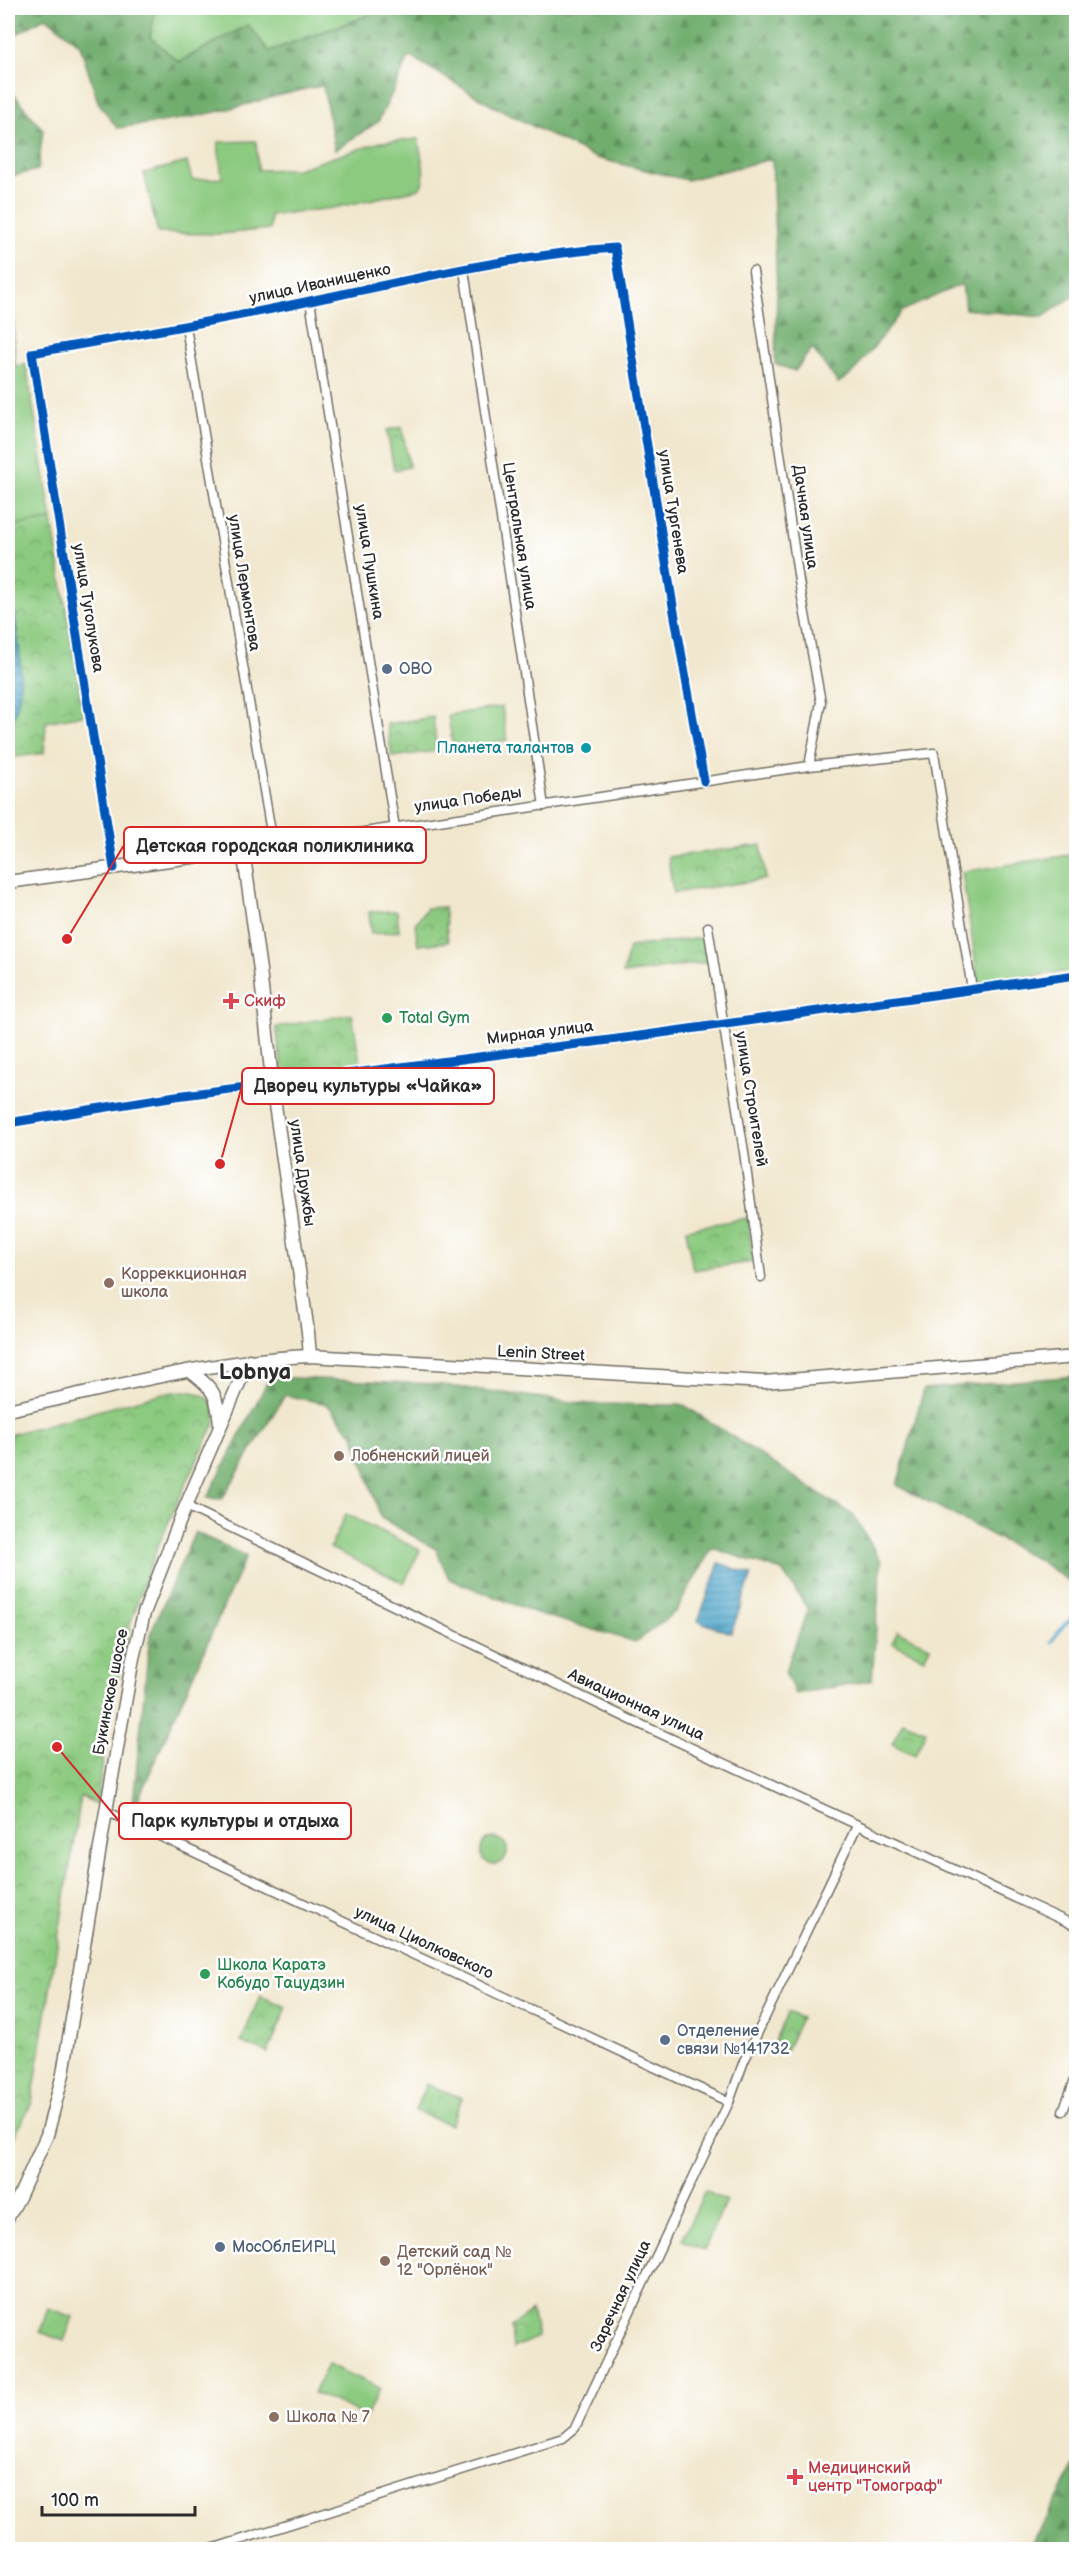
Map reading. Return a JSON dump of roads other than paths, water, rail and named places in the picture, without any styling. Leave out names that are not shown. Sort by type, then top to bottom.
[{"type":"main road","name":"улица Победы","points":[[8,882],[243,850]]},
{"type":"main road","name":"улица Дружбы","points":[[243,850],[310,1356]]},
{"type":"main road","name":"Lenin Street","points":[[8,1410],[249,1360],[310,1356],[764,1382],[1077,1357]]},
{"type":"main road","name":"Букинское шоссе","points":[[8,2217],[47,2135],[63,2074],[106,1810],[133,1658],[144,1613],[186,1506],[249,1360]]},
{"type":"main road","points":[[190,1371],[210,1386],[218,1405],[220,1428]]},
{"type":"street","name":"улица Иванищенко","points":[[32,353],[186,327],[543,255],[615,248]]},
{"type":"street","name":"улица Тургенева","points":[[615,248],[704,781]]},
{"type":"street","name":"Центральная улица","points":[[464,270],[544,806]]},
{"type":"street","name":"Дачная улица","points":[[753,271],[799,581],[821,702],[809,766]]},
{"type":"street","name":"улица Пушкина","points":[[310,301],[395,828]]},
{"type":"street","name":"улица Лермонтова","points":[[186,327],[273,844]]},
{"type":"street","name":"улица Туголукова","points":[[32,353],[114,868]]},
{"type":"street","name":"улица Победы","points":[[243,850],[809,766],[934,753],[972,990]]},
{"type":"street","name":"улица Строителей","points":[[708,927],[761,1277]]},
{"type":"street","name":"Мирная улица","points":[[8,1123],[176,1096],[1077,975]]},
{"type":"street","name":"Авиационная улица","points":[[186,1506],[629,1719],[1077,1926]]},
{"type":"street","name":"улица Циолковского","points":[[106,1810],[729,2102]]},
{"type":"street","name":"Заречная улица","points":[[208,2550],[569,2434],[575,2428],[729,2102],[744,2061],[857,1826]]},
{"type":"street","points":[[1063,2111],[1077,2077]]},
{"type":"water","points":[[8,574],[21,674],[15,713],[8,729]]},
{"type":"water","points":[[719,1563],[752,1575],[731,1633],[698,1621]]},
{"type":"waterway","points":[[1051,1642],[1064,1625],[1076,1615]]},
{"type":"place","name":"ОВО","points":[[387,669]]},
{"type":"place","name":"Планета талантов","points":[[586,748]]},
{"type":"place","name":"Детская городская поликлиника","points":[[67,939]]},
{"type":"place","name":"Скиф","points":[[231,1001]]},
{"type":"place","name":"Total Gym","points":[[387,1018]]},
{"type":"place","name":"Дворец культуры «Чайка»","points":[[220,1164]]},
{"type":"place","name":"Корреккционная школа","points":[[109,1283]]},
{"type":"place","name":"Лобненский лицей","points":[[339,1456]]},
{"type":"place","name":"Парк культуры и отдыха","points":[[57,1747]]},
{"type":"place","name":"Школа Каратэ Кобудо Тацудзин","points":[[205,1974]]},
{"type":"place","name":"Отделение связи №141732","points":[[665,2040]]},
{"type":"place","name":"МосОблЕИРЦ","points":[[220,2247]]},
{"type":"place","name":"Детский сад № 12 \"Орлёнок\"","points":[[385,2261]]},
{"type":"place","name":"Школа № 7","points":[[274,2417]]},
{"type":"place","name":"Медицинский центр \"Томограф\"","points":[[795,2477]]},
{"type":"district","name":"Lobnya","points":[[255,1372]]}]
